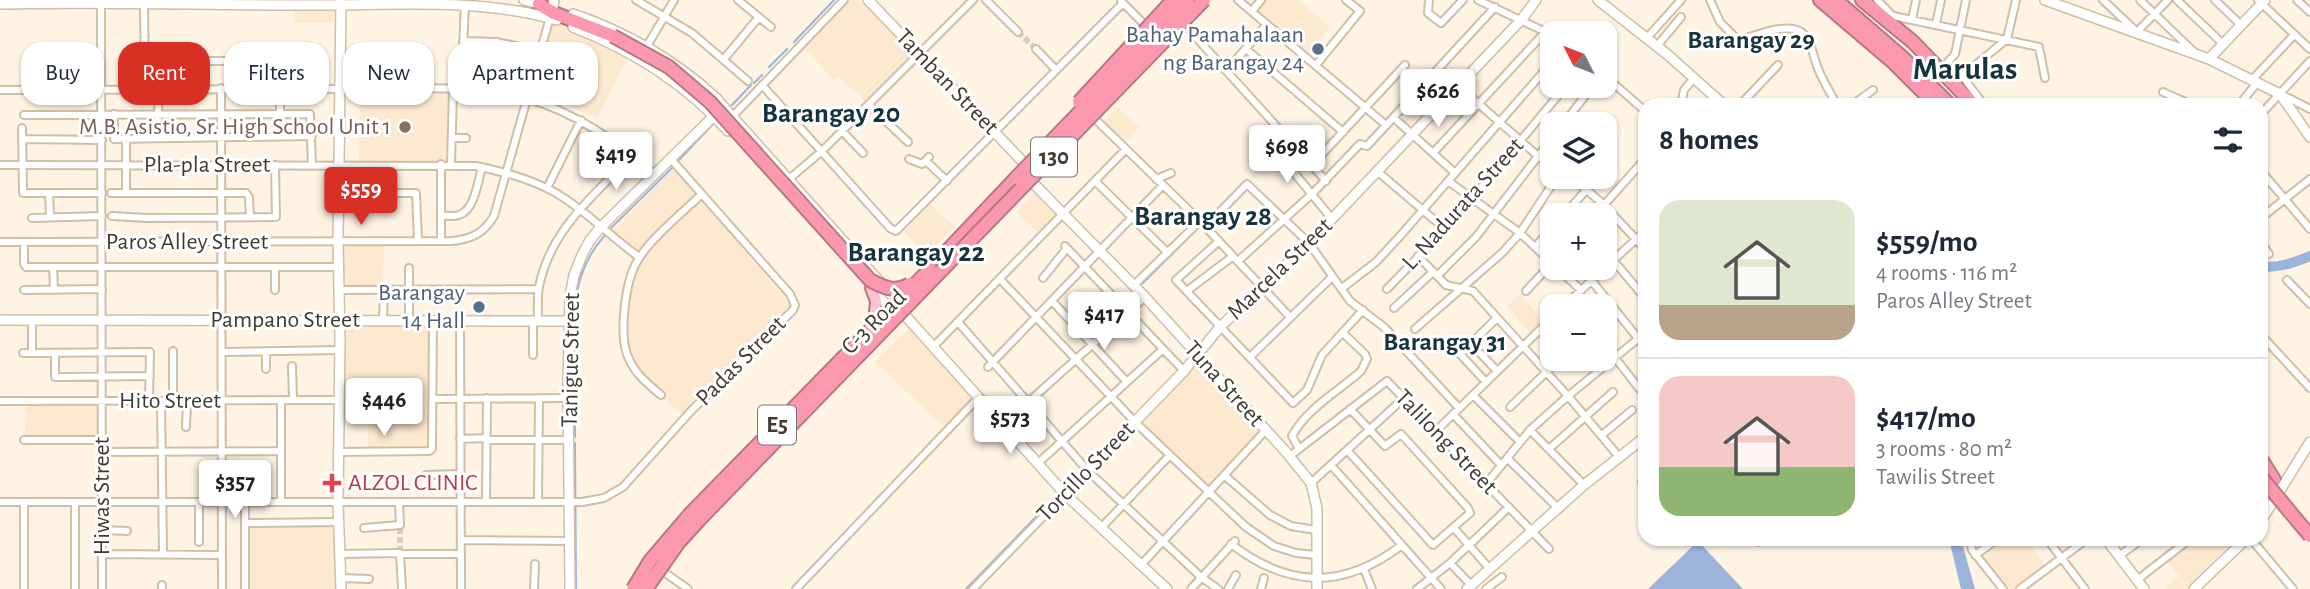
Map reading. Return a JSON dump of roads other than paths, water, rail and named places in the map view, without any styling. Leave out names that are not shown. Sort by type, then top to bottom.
[{"type":"highway","points":[[1016,178],[1089,90],[1173,0]]},
{"type":"highway","name":"E5","points":[[631,589],[650,561],[691,513],[930,269],[1187,0]]},
{"type":"highway","points":[[1123,96],[1205,0]]},
{"type":"highway","name":"E5","points":[[648,589],[679,542],[699,520],[1205,0]]},
{"type":"highway","points":[[1820,0],[1894,63],[1929,98]]},
{"type":"highway","points":[[1836,0],[1902,56],[1943,98]]},
{"type":"highway","points":[[1849,0],[1862,6],[1913,42],[1967,98]]},
{"type":"highway","points":[[540,4],[554,13],[613,36],[668,67],[710,102],[870,280],[891,289],[899,289],[907,287],[930,269]]},
{"type":"highway","points":[[1862,6],[1954,98]]},
{"type":"highway","points":[[2268,480],[2310,524]]},
{"type":"highway","points":[[2268,480],[2310,536]]},
{"type":"main road","name":"C-3 Road","points":[[631,589],[648,558],[666,535],[1187,0]]},
{"type":"main road","name":"C-3 Road","points":[[648,589],[701,522],[1205,0]]},
{"type":"main road","points":[[874,322],[877,310],[875,285],[911,285]]},
{"type":"street","points":[[524,0],[613,29],[647,46],[693,78],[724,106],[789,179],[875,285]]},
{"type":"street","points":[[636,0],[692,33],[748,81]]},
{"type":"street","points":[[647,46],[674,0]]},
{"type":"street","points":[[738,0],[771,27]]},
{"type":"street","points":[[723,126],[844,0]]},
{"type":"street","name":"Tamban Street","points":[[868,0],[1026,165]]},
{"type":"street","points":[[789,179],[822,151],[973,0]]},
{"type":"street","points":[[986,0],[1018,32]]},
{"type":"street","points":[[1238,0],[1386,125]]},
{"type":"street","points":[[1252,11],[1261,0]]},
{"type":"street","points":[[1316,65],[1360,11],[1346,0]]},
{"type":"street","points":[[1429,0],[1429,13],[1439,23],[1460,3],[1449,0]]},
{"type":"street","points":[[1478,0],[1540,28]]},
{"type":"street","name":"Marcela Street","points":[[1198,355],[1220,327],[1309,243],[1377,172],[1522,19],[1536,0]]},
{"type":"street","points":[[1598,0],[1657,46],[1716,98]]},
{"type":"street","points":[[1647,38],[1681,0]]},
{"type":"street","points":[[1710,0],[1720,22],[1737,39],[1780,29],[1791,29],[1806,36],[1815,52],[1818,69],[1833,98]]},
{"type":"street","points":[[1877,0],[1892,15],[2040,47],[2045,78]]},
{"type":"street","points":[[1912,19],[1916,0]]},
{"type":"street","points":[[1936,24],[1941,0]]},
{"type":"street","points":[[1948,62],[1955,54],[1966,0]]},
{"type":"street","points":[[1978,98],[1962,77],[2007,39],[2016,0]]},
{"type":"street","points":[[2045,0],[2067,4],[2209,59],[2310,110]]},
{"type":"street","points":[[2103,0],[2137,32]]},
{"type":"street","points":[[2140,0],[2196,54]]},
{"type":"street","points":[[2137,32],[2168,0]]},
{"type":"street","points":[[2177,0],[2223,44]]},
{"type":"street","points":[[2215,0],[2241,25]]},
{"type":"street","points":[[2297,0],[2310,12]]},
{"type":"street","points":[[762,85],[890,228],[896,231],[1121,1],[1163,44]]},
{"type":"street","points":[[2209,59],[2261,1],[2310,49]]},
{"type":"street","name":"Hiwas Street","points":[[101,2],[101,42]]},
{"type":"street","points":[[465,2],[463,41],[496,42]]},
{"type":"street","points":[[0,4],[465,2],[552,8],[639,58],[678,85],[723,126],[934,346],[1065,494],[1164,588]]},
{"type":"street","points":[[144,3],[144,42]]},
{"type":"street","points":[[341,3],[338,194],[338,522],[341,589]]},
{"type":"street","points":[[1187,291],[1286,219],[1360,144],[1367,146],[1495,7]]},
{"type":"street","name":"Paros Alley Street","points":[[543,42],[552,8]]},
{"type":"street","points":[[724,59],[760,17]]},
{"type":"street","points":[[1657,46],[1681,17]]},
{"type":"street","points":[[1183,23],[1326,181]]},
{"type":"street","points":[[1227,70],[1267,24]]},
{"type":"street","points":[[2244,98],[2294,35]]},
{"type":"street","points":[[1433,153],[1540,42]]},
{"type":"street","points":[[1036,49],[1056,70]]},
{"type":"street","points":[[1246,49],[1343,131]]},
{"type":"street","points":[[2268,107],[2310,61]]},
{"type":"street","points":[[1312,165],[1405,65]]},
{"type":"street","points":[[1747,98],[1778,65]]},
{"type":"street","points":[[1439,69],[1538,156]]},
{"type":"street","points":[[1341,289],[1376,262],[1540,76]]},
{"type":"street","points":[[1682,98],[1684,90],[1694,78]]},
{"type":"street","points":[[1617,86],[1638,105]]},
{"type":"street","points":[[210,88],[221,88],[222,589]]},
{"type":"street","points":[[329,89],[448,90]]},
{"type":"street","points":[[0,90],[21,90]]},
{"type":"street","points":[[1862,98],[1873,90]]},
{"type":"street","points":[[2163,92],[2176,98]]},
{"type":"street","points":[[2281,95],[2310,137]]},
{"type":"street","name":"L. Nadurata Street","points":[[1387,289],[1445,229],[1556,98]]},
{"type":"street","points":[[1572,112],[1584,98]]},
{"type":"street","name":"Hiwas Street","points":[[102,105],[102,589]]},
{"type":"street","points":[[157,138],[158,105]]},
{"type":"street","points":[[279,105],[280,137]]},
{"type":"street","points":[[451,164],[453,105]]},
{"type":"street","name":"Paros Alley Street","points":[[0,242],[466,240],[482,231],[494,216],[524,105]]},
{"type":"street","points":[[544,105],[581,120],[633,155],[654,174]]},
{"type":"street","points":[[869,105],[908,142]]},
{"type":"street","name":"Tanigue Street","points":[[570,589],[569,541],[572,502],[569,321],[574,275],[590,240],[600,228],[710,116],[724,106]]},
{"type":"street","points":[[114,114],[114,139],[312,136]]},
{"type":"street","points":[[24,115],[311,114],[312,165]]},
{"type":"street","points":[[1092,116],[1219,241],[1290,317]]},
{"type":"street","points":[[1394,118],[1455,173]]},
{"type":"street","points":[[547,188],[581,120]]},
{"type":"street","points":[[22,128],[23,193],[102,193]]},
{"type":"street","points":[[842,131],[863,153]]},
{"type":"street","points":[[126,138],[126,193]]},
{"type":"street","points":[[453,138],[466,138]]},
{"type":"street","points":[[23,139],[102,140]]},
{"type":"street","points":[[934,346],[1125,150]]},
{"type":"street","points":[[1395,308],[1476,237],[1540,153]]},
{"type":"street","points":[[533,355],[538,289],[549,252],[568,222],[633,155]]},
{"type":"street","name":"Padas Street","points":[[0,502],[582,502],[612,496],[684,418],[793,310],[794,300],[790,294],[670,158]]},
{"type":"street","points":[[909,159],[921,164],[927,159],[947,181]]},
{"type":"street","points":[[1283,159],[1332,219]]},
{"type":"street","points":[[441,164],[441,241]]},
{"type":"street","name":"Pla-pla Street","points":[[0,165],[451,164],[482,167],[547,188],[580,209],[600,228],[639,257]]},
{"type":"street","points":[[112,216],[276,217],[275,165]]},
{"type":"street","points":[[441,216],[459,215],[465,211],[476,191],[482,167]]},
{"type":"street","points":[[1606,203],[1638,167]]},
{"type":"street","points":[[1377,172],[1445,229]]},
{"type":"street","points":[[1156,180],[1171,173]]},
{"type":"street","points":[[2268,179],[2310,229]]},
{"type":"street","points":[[2268,212],[2310,179]]},
{"type":"street","name":"Tuna Street","points":[[1031,181],[1135,285],[1290,456],[1311,483],[1317,508],[1317,589]]},
{"type":"street","points":[[1094,181],[1168,253]]},
{"type":"street","points":[[1448,181],[1520,233],[1540,252]]},
{"type":"street","points":[[1135,285],[1247,184],[1309,243],[1350,301],[1385,328],[1502,465]]},
{"type":"street","points":[[990,365],[1162,186]]},
{"type":"street","points":[[1415,329],[1502,253],[1520,233],[1549,189]]},
{"type":"street","points":[[1575,203],[1587,189],[1602,203]]},
{"type":"street","points":[[50,193],[50,217]]},
{"type":"street","points":[[111,193],[248,194],[250,217]]},
{"type":"street","points":[[338,194],[416,193],[418,241]]},
{"type":"street","points":[[661,395],[635,371],[627,356],[628,284],[639,257],[702,194]]},
{"type":"street","points":[[32,218],[102,216]]},
{"type":"street","points":[[1617,218],[1638,240]]},
{"type":"street","points":[[1617,256],[1636,238]]},
{"type":"street","points":[[1219,241],[1176,280],[1293,403],[1307,390],[1317,363],[1363,310]]},
{"type":"street","points":[[1535,247],[1540,241]]},
{"type":"street","points":[[24,242],[25,266],[338,267]]},
{"type":"street","points":[[1043,278],[1066,247],[1184,371]]},
{"type":"street","points":[[1418,256],[1446,285],[1473,291],[1586,416],[1620,458]]},
{"type":"street","points":[[1617,265],[1638,290]]},
{"type":"street","points":[[53,267],[54,290]]},
{"type":"street","points":[[275,267],[275,290]]},
{"type":"street","points":[[409,268],[409,320]]},
{"type":"street","points":[[1527,291],[1540,276]]},
{"type":"street","points":[[1250,357],[1332,277]]},
{"type":"street","points":[[1000,279],[1135,422],[1246,527],[1266,541],[1296,553],[1316,555]]},
{"type":"street","points":[[1570,280],[1581,290]]},
{"type":"street","points":[[1578,294],[1591,280],[1638,338],[1617,355]]},
{"type":"street","points":[[2287,280],[2310,304]]},
{"type":"street","points":[[24,290],[102,289]]},
{"type":"street","points":[[383,320],[384,289]]},
{"type":"street","points":[[338,290],[538,289]]},
{"type":"street","points":[[1003,425],[1145,297]]},
{"type":"street","points":[[1052,301],[1126,382]]},
{"type":"street","points":[[1486,382],[1460,354],[1497,318]]},
{"type":"street","name":"Pampano Street","points":[[0,320],[569,321]]},
{"type":"street","points":[[32,320],[32,353]]},
{"type":"street","points":[[338,452],[430,451],[433,448],[433,320]]},
{"type":"street","points":[[460,320],[461,589]]},
{"type":"street","points":[[958,322],[990,365],[1028,403],[1087,470],[1201,577],[1218,589]]},
{"type":"street","points":[[1437,430],[1540,330]]},
{"type":"street","points":[[1297,447],[1292,436],[1297,428],[1366,364],[1365,354],[1343,333]]},
{"type":"street","points":[[2268,343],[2310,388]]},
{"type":"street","points":[[222,352],[340,350]]},
{"type":"street","points":[[1037,464],[1162,350]]},
{"type":"street","points":[[173,351],[173,400]]},
{"type":"street","points":[[266,351],[266,369]]},
{"type":"street","points":[[23,353],[150,352],[149,401]]},
{"type":"street","points":[[55,353],[55,377],[150,376]]},
{"type":"street","points":[[1481,354],[1497,372]]},
{"type":"street","name":"Torcillo Street","points":[[976,586],[1198,355]]},
{"type":"street","points":[[1617,361],[1638,387]]},
{"type":"street","points":[[292,366],[293,400]]},
{"type":"street","points":[[1487,483],[1530,430],[1597,371]]},
{"type":"street","points":[[1510,407],[1546,372]]},
{"type":"street","name":"Talilong Street","points":[[1290,456],[1297,447],[1387,381],[1549,549]]},
{"type":"street","points":[[1549,449],[1614,391]]},
{"type":"street","points":[[1473,395],[1520,442]]},
{"type":"street","points":[[796,589],[979,397]]},
{"type":"street","points":[[433,398],[569,398]]},
{"type":"street","points":[[486,501],[487,398]]},
{"type":"street","points":[[538,501],[539,398]]},
{"type":"street","points":[[1311,483],[1404,398]]},
{"type":"street","points":[[281,400],[281,502]]},
{"type":"street","name":"Hito Street","points":[[0,401],[340,400]]},
{"type":"street","points":[[161,401],[163,554]]},
{"type":"street","points":[[186,427],[187,401]]},
{"type":"street","points":[[1347,450],[1432,544],[1470,513],[1401,434],[1385,446],[1350,409]]},
{"type":"street","points":[[1602,435],[1632,410]]},
{"type":"street","points":[[1141,565],[1266,430]]},
{"type":"street","points":[[1530,430],[1584,485]]},
{"type":"street","points":[[460,439],[569,440]]},
{"type":"street","points":[[24,440],[102,440]]},
{"type":"street","points":[[2268,510],[2310,442]]},
{"type":"street","points":[[1450,563],[1469,587],[1584,485],[1638,444]]},
{"type":"street","points":[[102,452],[281,451]]},
{"type":"street","points":[[1101,528],[1169,456]]},
{"type":"street","points":[[1507,458],[1559,509]]},
{"type":"street","points":[[1331,465],[1441,589]]},
{"type":"street","points":[[426,475],[460,474]]},
{"type":"street","points":[[1224,475],[1270,515],[1291,526],[1316,530]]},
{"type":"street","points":[[244,501],[245,589]]},
{"type":"street","points":[[24,502],[24,589]]},
{"type":"street","points":[[199,502],[199,542]]},
{"type":"street","points":[[75,503],[75,589]]},
{"type":"street","points":[[365,528],[400,527],[399,503]]},
{"type":"street","points":[[1417,589],[1450,563],[1509,506]]},
{"type":"street","points":[[245,523],[338,522]]},
{"type":"street","points":[[1454,528],[1489,568]]},
{"type":"street","points":[[102,530],[127,531]]},
{"type":"street","points":[[461,540],[569,541]]},
{"type":"street","points":[[1191,589],[1233,543],[1273,570],[1317,578],[1364,569],[1402,545]]},
{"type":"street","points":[[1971,546],[1972,551],[2003,589]]},
{"type":"street","points":[[1975,555],[1987,546]]},
{"type":"street","points":[[2052,546],[2082,588]]},
{"type":"street","points":[[2020,589],[2078,546]]},
{"type":"street","points":[[2111,546],[2144,589]]},
{"type":"street","points":[[2119,556],[2133,546]]},
{"type":"street","points":[[2137,580],[2181,546]]},
{"type":"street","points":[[2194,589],[2240,546]]},
{"type":"street","points":[[2254,546],[2293,589]]},
{"type":"street","points":[[102,554],[221,555]]},
{"type":"street","points":[[340,554],[461,554]]},
{"type":"street","points":[[400,554],[402,589]]},
{"type":"street","points":[[534,589],[535,564]]},
{"type":"street","points":[[1364,569],[1371,589]]},
{"type":"street","points":[[661,570],[688,589]]},
{"type":"street","points":[[1228,589],[1236,575]]},
{"type":"street","points":[[1486,589],[1502,577]]},
{"type":"street","points":[[341,578],[369,579]]},
{"type":"street","points":[[1261,589],[1264,578]]},
{"type":"street","points":[[976,586],[986,589]]},
{"type":"water","points":[[1693,546],[1703,546],[1743,589],[1648,589]]},
{"type":"water","points":[[1951,546],[1963,546],[1975,589],[1961,589]]},
{"type":"waterway","points":[[794,42],[834,0]]},
{"type":"waterway","points":[[769,67],[787,49]]},
{"type":"waterway","points":[[754,83],[762,75]]},
{"type":"waterway","points":[[732,105],[751,85]]},
{"type":"waterway","points":[[678,161],[714,123]]},
{"type":"waterway","points":[[609,230],[673,167]]},
{"type":"waterway","points":[[1143,283],[1200,226]]},
{"type":"waterway","points":[[575,383],[574,324],[578,287],[592,252],[605,235]]},
{"type":"waterway","points":[[2268,267],[2292,263],[2310,256]]},
{"type":"waterway","points":[[575,394],[575,437]]},
{"type":"waterway","points":[[1087,465],[1124,426]]},
{"type":"waterway","points":[[575,443],[576,589]]},
{"type":"waterway","points":[[1065,487],[1083,469]]},
{"type":"waterway","points":[[966,589],[1059,493]]},
{"type":"tunnel","points":[[1018,32],[1036,49]]},
{"type":"tunnel","points":[[400,528],[400,553]]},
{"type":"place","name":"Bahay Pamahalaan ng Barangay 24","points":[[1318,49]]},
{"type":"place","name":"M.B. Asistio, Sr. High School Unit 1","points":[[405,127]]},
{"type":"place","name":"Barangay 14 Hall","points":[[479,307]]},
{"type":"place","name":"ALZOL CLINIC","points":[[332,483]]},
{"type":"district","name":"Barangay 29","points":[[1751,40]]},
{"type":"district","name":"Marulas","points":[[1965,69]]},
{"type":"district","name":"Barangay 20","points":[[831,114]]},
{"type":"district","name":"Barangay 28","points":[[1203,217]]},
{"type":"district","name":"Barangay 22","points":[[916,253]]},
{"type":"district","name":"Barangay 31","points":[[1445,342]]}]
